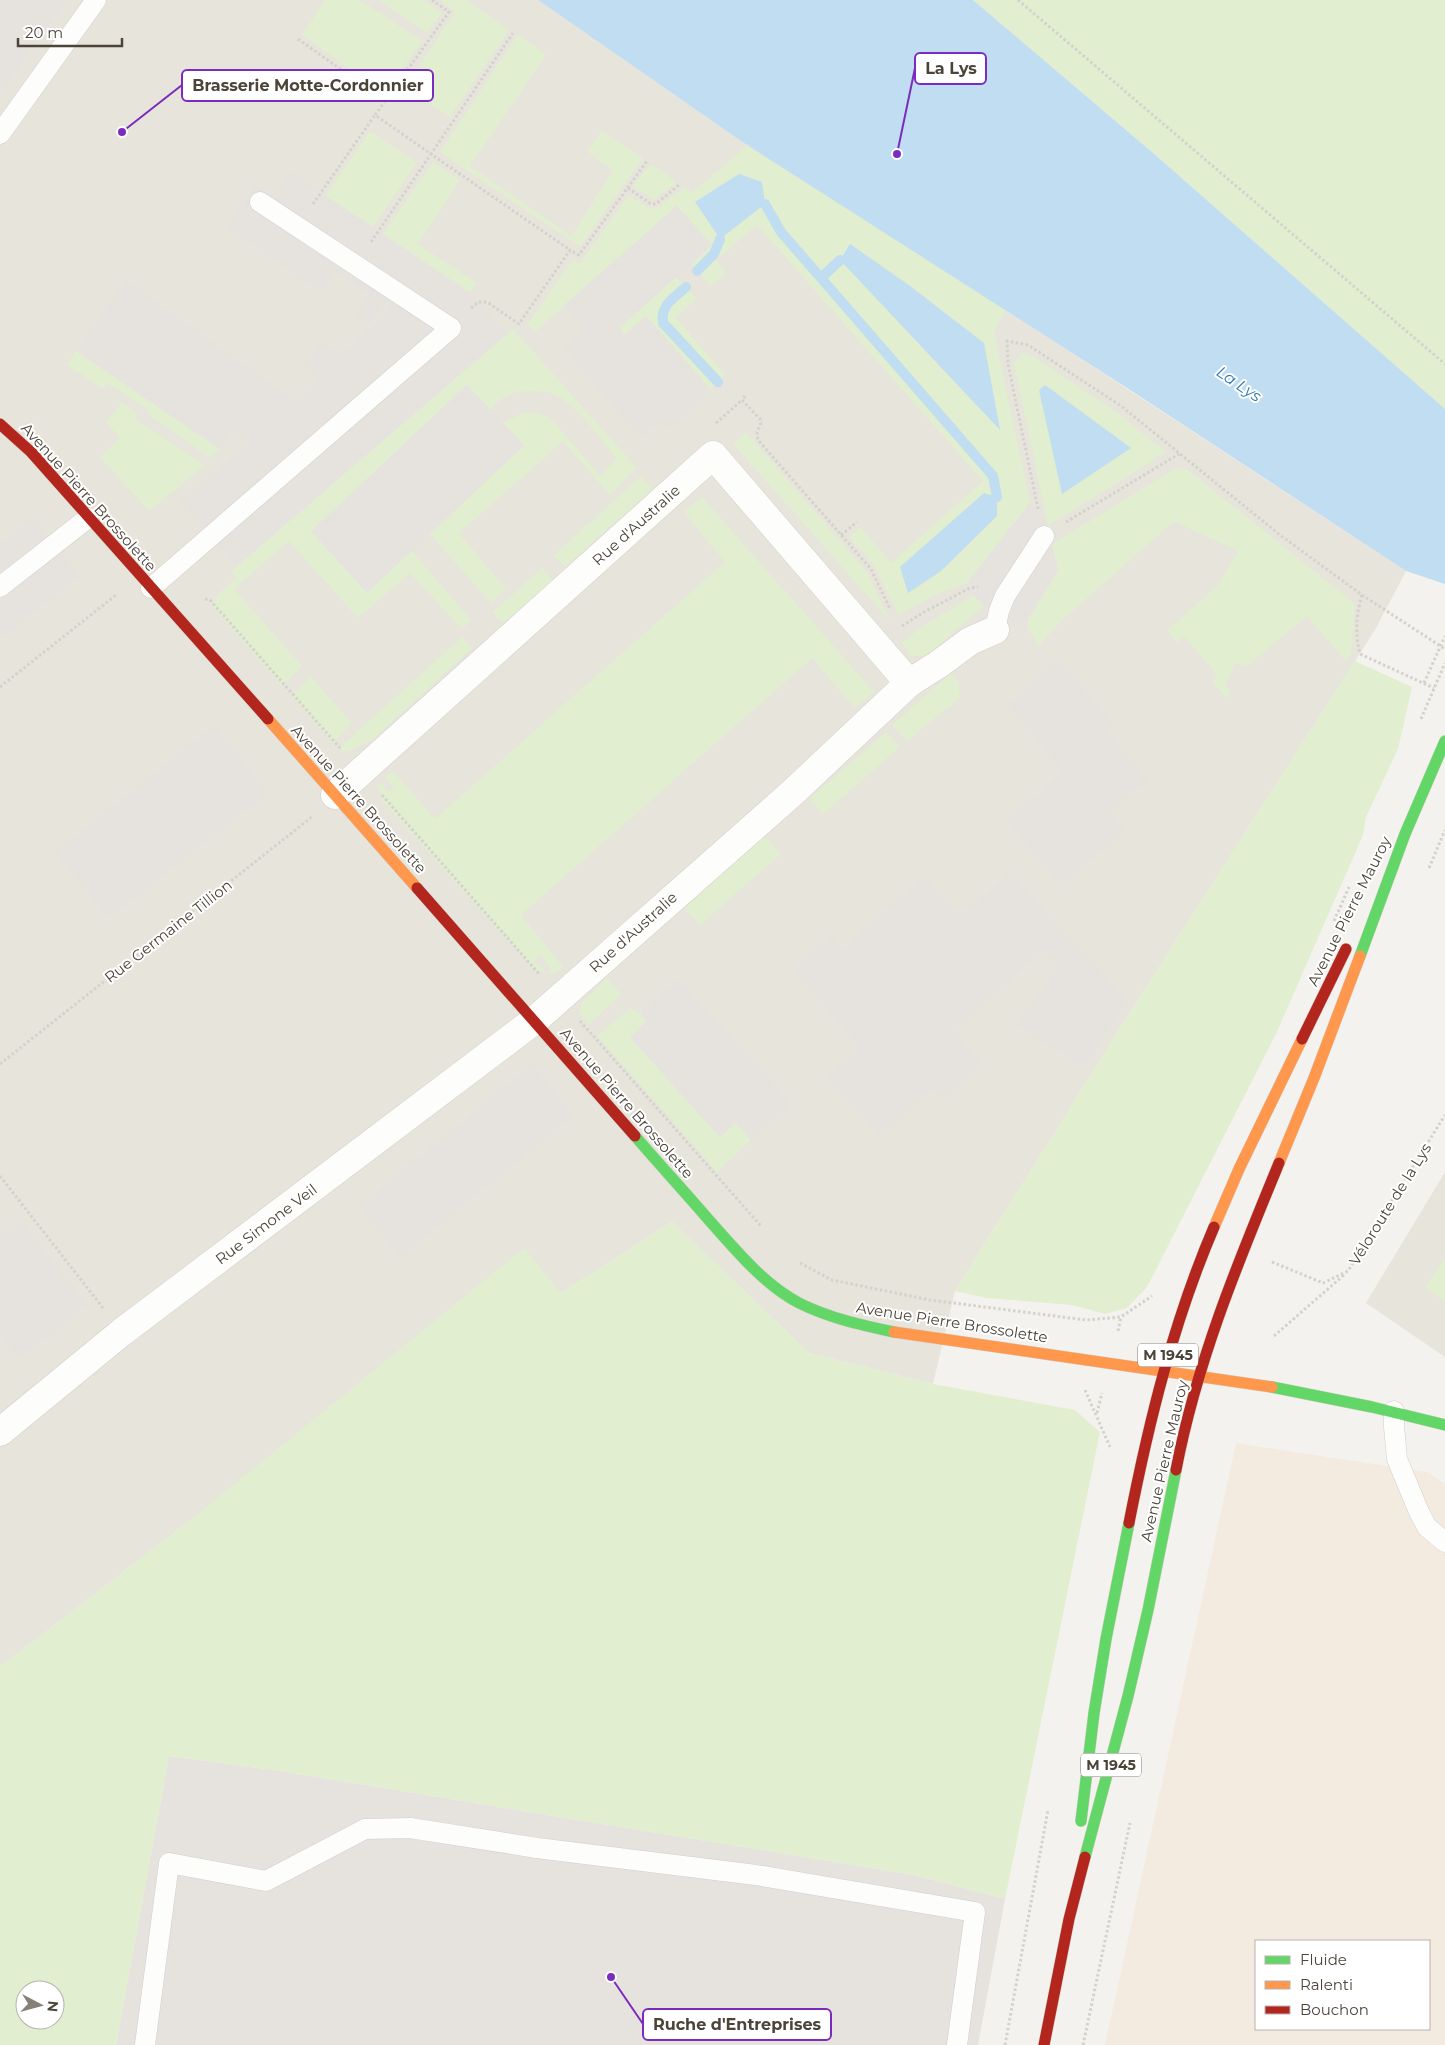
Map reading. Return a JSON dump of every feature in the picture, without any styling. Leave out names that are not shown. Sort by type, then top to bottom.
[{"type":"main road","name":"Avenue Pierre Brossolette","points":[[0,424],[31,452],[535,1020],[722,1235],[761,1276],[778,1290],[800,1303],[829,1315],[882,1329],[1199,1374],[1394,1411],[1445,1425]]},
{"type":"main road","name":"M 1945","points":[[1405,834],[1445,741]]},
{"type":"main road","name":"Avenue Pierre Mauroy","points":[[1362,919],[1405,834]]},
{"type":"main road","name":"Avenue Pierre Mauroy","points":[[1044,2045],[1069,1919],[1128,1696],[1150,1601],[1182,1438],[1199,1374],[1228,1288],[1317,1070],[1405,834]]},
{"type":"main road","name":"Avenue Pierre Mauroy","points":[[1069,1919],[1094,1713],[1106,1639],[1140,1465],[1164,1369],[1197,1267],[1228,1194],[1278,1086],[1353,936]]},
{"type":"street","name":"Rue d'Australie","points":[[335,795],[713,455],[909,683]]},
{"type":"street","name":"Rue d'Australie","points":[[535,1020],[791,794],[909,683],[939,664],[970,640],[995,630]]},
{"type":"street","name":"Rue Simone Veil","points":[[0,1432],[122,1332],[535,1020]]},
{"type":"lane","points":[[0,134],[96,0]]},
{"type":"lane","points":[[146,582],[451,328],[260,202]]},
{"type":"lane","points":[[0,587],[88,518]]},
{"type":"lane","points":[[995,630],[1005,596],[1044,536]]},
{"type":"lane","points":[[1394,1411],[1397,1459],[1427,1527],[1445,1542]]},
{"type":"lane","points":[[145,2045],[170,1863],[266,1881],[365,1829],[410,1828],[537,1848],[756,1875],[975,1912],[958,2045]]},
{"type":"path","points":[[311,207],[449,12],[432,0]]},
{"type":"path","points":[[1018,0],[1445,364]]},
{"type":"path","points":[[368,246],[514,33]]},
{"type":"path","points":[[298,39],[385,101]]},
{"type":"path","points":[[375,115],[579,255],[647,161]]},
{"type":"path","points":[[628,188],[651,204],[656,204],[680,184]]},
{"type":"path","points":[[487,302],[519,324],[570,250]]},
{"type":"path","points":[[1179,454],[1044,536],[1008,364],[1007,341],[1028,345],[1121,406],[1280,534],[1362,595],[1445,649]]},
{"type":"path","points":[[727,413],[745,396]]},
{"type":"path","points":[[742,400],[760,419],[761,423],[757,432],[758,440],[871,569],[894,618]]},
{"type":"path","points":[[841,535],[857,522]]},
{"type":"path","points":[[0,688],[146,582]]},
{"type":"path","points":[[878,646],[901,627],[924,612],[970,588],[981,587],[1005,596]]},
{"type":"path","points":[[1362,595],[1357,623],[1357,642],[1360,654],[1434,688],[1445,663]]},
{"type":"path","points":[[210,600],[767,1234]]},
{"type":"path","points":[[897,622],[901,627]]},
{"type":"path","points":[[1424,684],[1445,636]]},
{"type":"path","name":"Rue Germaine Tillion","points":[[0,1064],[312,817],[335,795]]},
{"type":"path","points":[[1437,848],[1445,830]]},
{"type":"path","name":"Véloroute de la Lys","points":[[1270,1261],[1323,1283],[1348,1271],[1445,1115]]},
{"type":"path","points":[[0,1176],[122,1332]]},
{"type":"path","points":[[794,1260],[832,1280],[930,1300],[1086,1320],[1121,1317]]},
{"type":"path","points":[[1274,1336],[1348,1271]]},
{"type":"path","points":[[1071,1357],[1110,1448]]},
{"type":"path","points":[[1083,2045],[1130,1821]]},
{"type":"shaded area","points":[[0,0],[68,0],[0,96]]},
{"type":"shaded area","points":[[68,0],[538,0],[741,141],[1063,347],[1406,571],[1375,630],[1143,992],[955,1291],[933,1384],[809,1353],[672,1222],[561,1293],[188,1522],[0,1667],[0,96]]},
{"type":"shaded area","points":[[289,171],[470,293],[507,334],[236,567],[180,501],[250,442],[233,430],[220,449],[76,351],[126,280],[298,402],[319,378],[303,364],[324,341],[340,355],[392,308],[384,304],[371,323],[356,316],[369,295],[335,271],[321,292],[227,228],[255,184],[274,195]]},
{"type":"shaded area","points":[[677,206],[712,245],[619,328],[625,335],[646,316],[710,389],[670,428],[661,420],[641,438],[564,347],[583,328],[563,306]]},
{"type":"shaded area","points":[[467,385],[524,445],[367,593],[311,531]]},
{"type":"shaded area","points":[[1030,503],[1048,526],[1058,571],[1028,619],[1027,628],[984,606],[974,595],[967,583]]},
{"type":"shaded area","points":[[33,518],[79,577],[0,639],[0,543]]},
{"type":"shaded area","points":[[1059,660],[1114,725],[1107,732],[1148,780],[1109,813],[1125,831],[1062,885],[1006,821],[1063,771],[1007,705]]},
{"type":"shaded area","points":[[214,725],[268,793],[109,919],[55,852]]},
{"type":"shaded area","points":[[1010,872],[1128,1000],[1085,1068],[1015,1026],[1058,967],[1043,951],[954,1031],[982,1063],[941,1100],[932,1090],[881,1136],[827,1077],[860,1047],[793,971],[831,936],[843,949],[924,877],[959,917]]},
{"type":"shaded area","points":[[678,979],[792,1104],[751,1140],[736,1123],[720,1137],[630,1037],[647,1021],[640,1013]]},
{"type":"shaded area","points":[[532,1064],[574,1116],[400,1258],[358,1206]]},
{"type":"shaded area","points":[[1445,1172],[1445,1357],[1366,1303]]},
{"type":"shaded area","points":[[20,1221],[87,1305],[20,1359],[0,1334],[0,1237]]},
{"type":"shaded area","points":[[1236,1443],[1427,1472],[1445,1484],[1445,2045],[1105,2045]]},
{"type":"shaded area","points":[[169,1756],[280,1771],[914,1875],[1005,1899],[978,2045],[116,2045]]},
{"type":"green space","points":[[325,0],[360,0],[422,41],[385,94],[302,35]]},
{"type":"green space","points":[[379,0],[424,0],[442,13],[427,33]]},
{"type":"green space","points":[[440,0],[466,0],[509,30],[450,117],[405,87],[455,12]]},
{"type":"green space","points":[[973,0],[1445,0],[1445,409],[1153,153]]},
{"type":"green space","points":[[518,34],[546,55],[470,166],[571,236],[613,171],[587,151],[602,131],[643,158],[580,247],[440,152]]},
{"type":"green space","points":[[370,131],[417,163],[373,227],[325,196]]},
{"type":"green space","points":[[748,145],[1006,310],[994,332],[1030,503],[967,583],[937,594],[899,615],[874,565],[849,537],[861,527],[891,563],[983,481],[757,225],[716,260],[726,273],[711,286],[691,264],[711,245],[677,206],[536,331],[527,325],[573,259],[580,263],[629,195],[649,208],[655,209],[685,187],[692,193]]},
{"type":"green space","points":[[433,162],[460,180],[418,244],[477,283],[470,293],[383,234]]},
{"type":"green space","points":[[651,164],[677,182],[654,200],[633,186]]},
{"type":"green space","points":[[676,277],[697,299],[675,317],[725,374],[710,389],[646,316],[625,335],[619,328]]},
{"type":"green space","points":[[514,330],[637,468],[610,495],[563,441],[459,533],[506,589],[491,603],[430,534],[524,446],[503,423],[524,414],[536,413],[543,415],[556,424],[600,476],[617,459],[580,414],[553,394],[536,391],[513,393],[499,401],[491,410],[467,385],[319,524],[380,580],[412,551],[471,620],[462,629],[410,573],[358,618],[289,541],[234,589],[302,666],[282,686],[212,606],[218,594],[237,577],[231,571]]},
{"type":"green space","points":[[76,351],[220,449],[210,458],[149,415],[148,410],[108,383],[103,389],[67,365]]},
{"type":"green space","points":[[1022,353],[1034,357],[1116,412],[1166,452],[1048,526],[1014,363]]},
{"type":"green space","points":[[122,402],[137,413],[136,419],[205,465],[149,511],[100,457],[120,438],[106,422]]},
{"type":"green space","points":[[746,432],[867,572],[890,621],[733,444]]},
{"type":"green space","points":[[1176,468],[1188,470],[1355,604],[1351,653],[1346,661],[1307,616],[1247,666],[1235,663],[1225,685],[1231,691],[1227,698],[1212,682],[1217,675],[1184,636],[1177,643],[1167,631],[1218,585],[1238,551],[1174,521],[1059,623],[1039,646],[1027,628],[1028,619],[1058,571],[1051,545]]},
{"type":"green space","points":[[641,476],[653,489],[565,567],[554,555]]},
{"type":"green space","points":[[702,497],[874,692],[855,708],[812,658],[521,915],[563,967],[556,973],[547,973],[551,969],[540,955],[534,961],[547,974],[536,972],[384,803],[378,787],[379,782],[389,792],[394,787],[384,777],[393,771],[435,819],[725,562],[684,512]]},
{"type":"green space","points":[[542,568],[553,580],[503,623],[492,612]]},
{"type":"green space","points":[[974,595],[984,606],[927,656],[910,656],[902,643],[917,630]]},
{"type":"green space","points":[[462,637],[473,648],[372,740],[349,751],[343,751],[339,748]]},
{"type":"green space","points":[[1355,661],[1412,687],[1398,749],[1366,817],[1363,835],[1276,1034],[1147,1287],[1127,1308],[1105,1314],[1072,1305],[986,1298],[955,1291],[1143,992]]},
{"type":"green space","points":[[951,673],[959,682],[960,698],[907,741],[892,725]]},
{"type":"green space","points":[[311,677],[352,723],[333,743],[291,696]]},
{"type":"green space","points":[[886,732],[900,747],[823,814],[809,799]]},
{"type":"green space","points":[[764,836],[781,854],[700,925],[684,908]]},
{"type":"green space","points":[[607,978],[621,994],[589,1025],[579,1013],[581,1003]]},
{"type":"green space","points":[[630,1008],[640,1013],[648,1021],[630,1037],[720,1137],[736,1122],[751,1140],[717,1172],[597,1036]]},
{"type":"green space","points":[[672,1222],[809,1353],[933,1384],[1075,1410],[1100,1432],[1005,1899],[914,1875],[280,1771],[169,1756],[116,2045],[0,2045],[0,1667],[188,1522],[524,1248],[561,1293]]},
{"type":"green space","points":[[1445,1259],[1445,1301],[1425,1287]]},
{"type":"water","points":[[538,0],[973,0],[1153,153],[1445,409],[1445,584],[1406,571],[1127,388],[741,141]]},
{"type":"water","points":[[739,174],[762,182],[765,204],[720,239],[695,202]]},
{"type":"water","points":[[850,244],[910,286],[984,343],[1000,430],[840,260]]},
{"type":"water","points":[[1045,385],[1131,448],[1062,494],[1039,390]]},
{"type":"water","points":[[984,493],[997,497],[997,516],[941,571],[908,593],[900,567]]},
{"type":"waterway","points":[[765,204],[781,232],[993,476],[997,497]]},
{"type":"waterway","points":[[697,271],[714,254],[720,239]]},
{"type":"waterway","points":[[822,277],[840,260]]},
{"type":"waterway","points":[[686,287],[666,307],[663,323],[718,382]]},
{"type":"traffic: fast","points":[[1360,956],[1405,834],[1445,741]]},
{"type":"traffic: fast","points":[[635,1136],[739,1254],[773,1286],[799,1303],[822,1313],[857,1324],[894,1332]]},
{"type":"traffic: fast","points":[[1272,1387],[1372,1407],[1445,1425]]},
{"type":"traffic: fast","points":[[1085,1857],[1128,1696],[1148,1610],[1176,1470]]},
{"type":"traffic: fast","points":[[1081,1821],[1094,1713],[1106,1639],[1129,1523]]},
{"type":"traffic: slow","points":[[268,719],[417,888]]},
{"type":"traffic: slow","points":[[1279,1163],[1314,1078],[1360,956]]},
{"type":"traffic: slow","points":[[1214,1227],[1239,1169],[1302,1039]]},
{"type":"traffic: slow","points":[[894,1332],[1272,1387]]},
{"type":"traffic: jam","points":[[0,424],[31,452],[268,719]]},
{"type":"traffic: jam","points":[[417,888],[635,1136]]},
{"type":"traffic: jam","points":[[1302,1039],[1346,949]]},
{"type":"traffic: jam","points":[[1176,1470],[1195,1390],[1207,1352],[1233,1276],[1279,1163]]},
{"type":"traffic: jam","points":[[1129,1523],[1145,1447],[1174,1336],[1199,1263],[1214,1227]]},
{"type":"traffic: jam","points":[[1044,2045],[1069,1919],[1085,1857]]},
{"type":"place","name":"Brasserie Motte-Cordonnier","points":[[122,132]]},
{"type":"place","name":"La Lys","points":[[897,154]]},
{"type":"place","name":"Ruche d'Entreprises","points":[[611,1977]]}]
